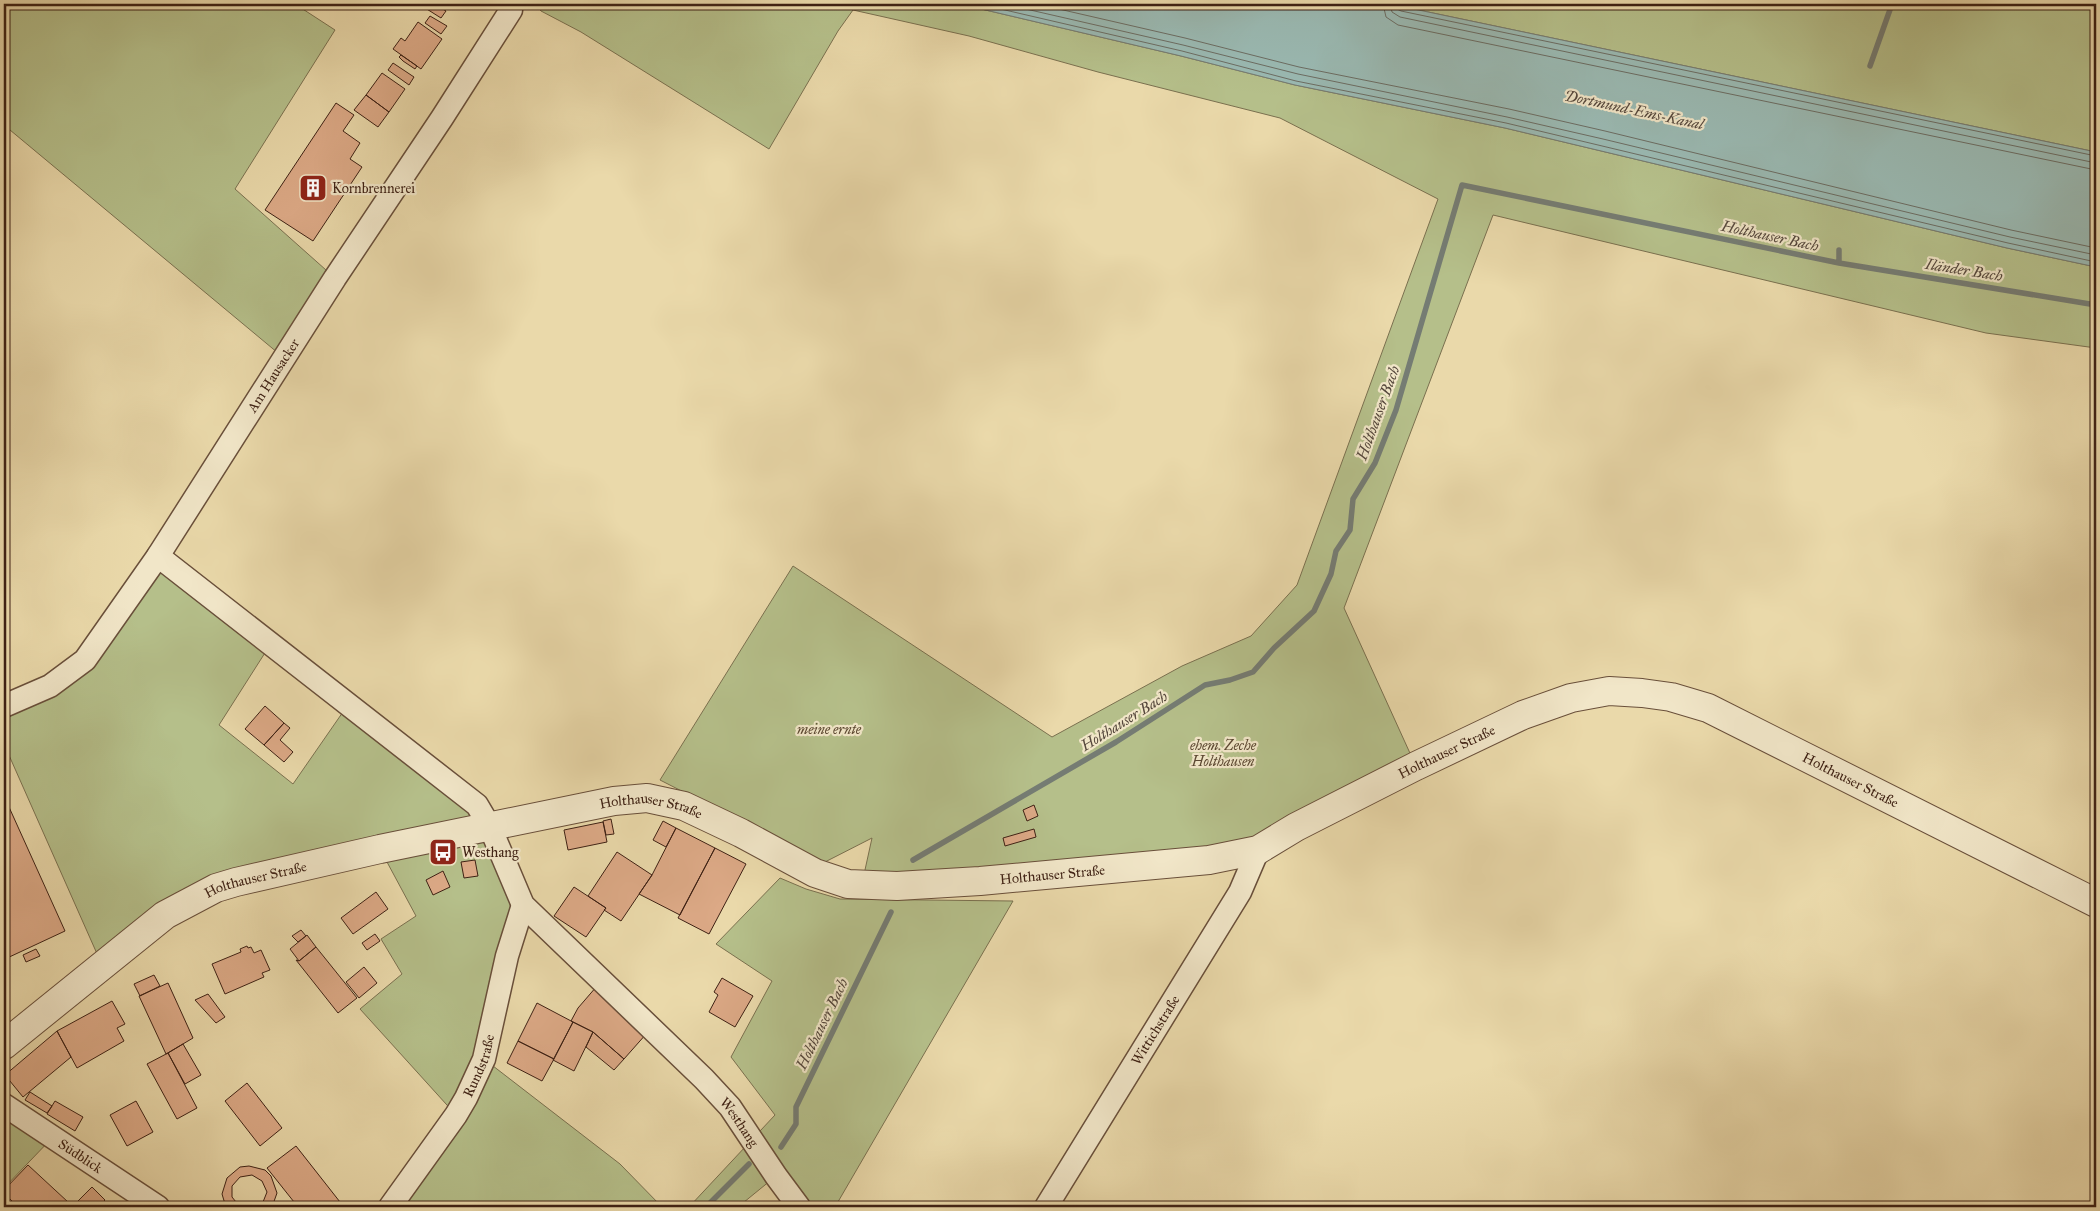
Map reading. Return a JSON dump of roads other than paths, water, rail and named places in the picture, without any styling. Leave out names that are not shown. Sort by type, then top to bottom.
[{"type":"street","name":"Am Hausacker","points":[[4,706],[50,686],[85,660],[158,556],[335,278],[442,118],[511,10]]},
{"type":"street","name":"Westhang","points":[[158,556],[476,805],[490,827],[523,905],[704,1079],[730,1107],[799,1207]]},
{"type":"street","name":"Holthauser Straße","points":[[4,1045],[165,915],[216,888],[380,849],[614,801],[648,798],[684,806],[741,833],[815,874],[848,884],[897,886],[980,881],[1209,860],[1258,850],[1296,827],[1416,766],[1524,716],[1572,698],[1609,691],[1671,697],[1708,708],[2096,903]]},
{"type":"street","name":"Wittichstraße","points":[[1046,1207],[1240,892],[1258,850]]},
{"type":"street","name":"Rundstraße","points":[[390,1207],[456,1115],[484,1059],[507,956],[523,905]]},
{"type":"street","name":"Südblick","points":[[4,1105],[158,1207]]},
{"type":"water","name":"Dortmund-Ems-Kanal","points":[[960,4],[1390,4],[2096,152],[2096,267],[2007,248],[1505,128],[1295,85]]},
{"type":"waterway","name":"Holthauser Bach","points":[[1870,66],[1892,4]]},
{"type":"waterway","name":"Holthauser Bach","points":[[913,860],[1116,742],[1205,685],[1230,680],[1253,672],[1274,648],[1314,611],[1331,574],[1336,551],[1350,530],[1353,499],[1375,463],[1396,410],[1462,185],[1839,263]]},
{"type":"waterway","name":"Iländer Bach","points":[[1839,250],[1839,263],[2096,305]]},
{"type":"waterway","name":"Holthauser Bach","points":[[781,1147],[796,1124],[796,1107],[891,912]]},
{"type":"waterway","name":"Holthauser Bach","points":[[706,1207],[749,1164]]},
{"type":"place","name":"Kornbrennerei","points":[[313,188]]},
{"type":"place","name":"Westhang","points":[[443,852]]},
{"type":"park label","name":"meine ernte","points":[[829,729]]},
{"type":"park label","name":"ehem. Zeche Holthausen","points":[[1223,754]]}]
